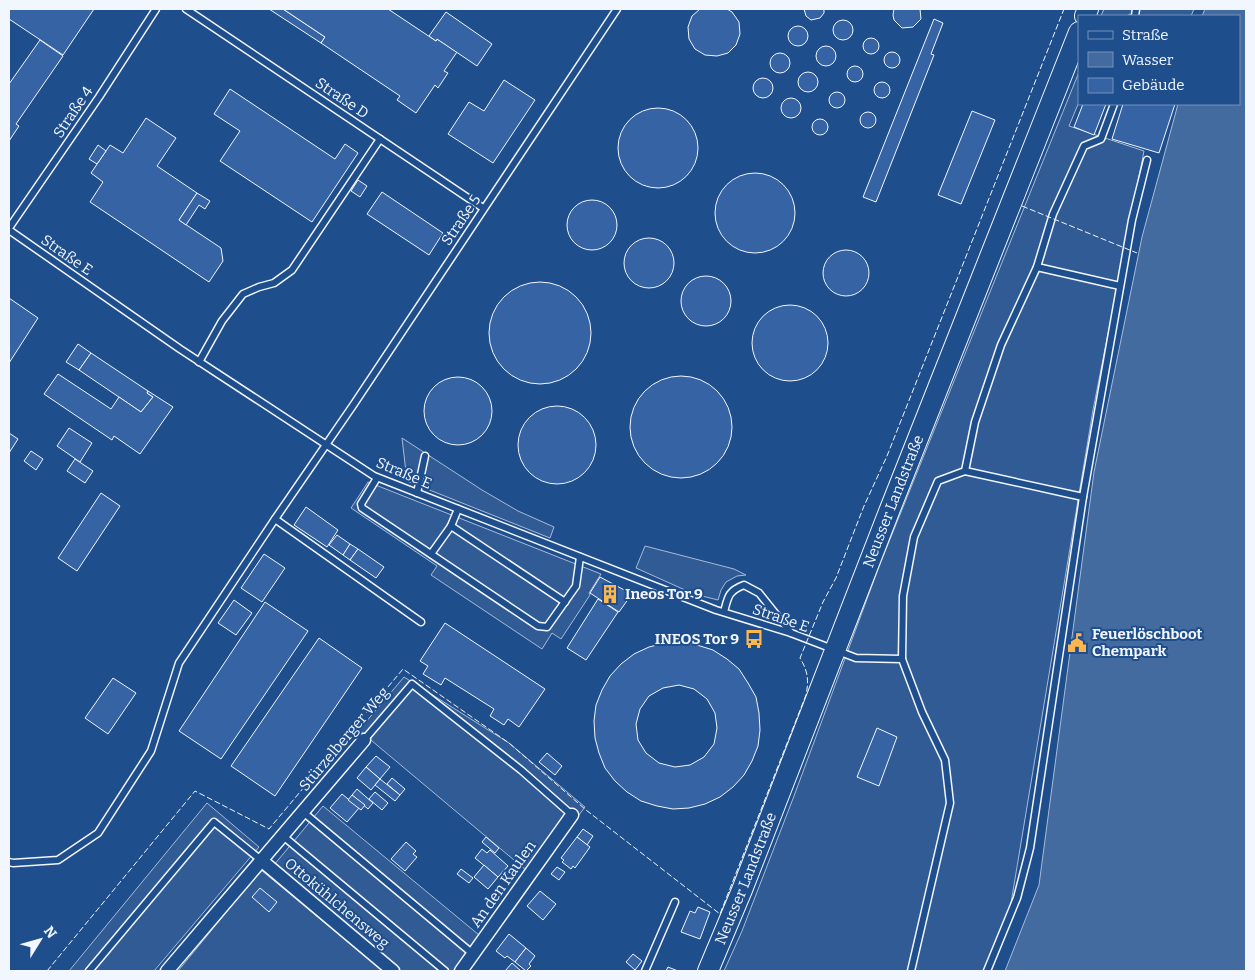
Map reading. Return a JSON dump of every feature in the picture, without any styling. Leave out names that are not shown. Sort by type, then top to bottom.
[{"type":"main road","name":"Neusser Landstraße","points":[[708,971],[1078,35]]},
{"type":"street","name":"Stürzelberger Weg","points":[[167,971],[364,740]]},
{"type":"street","name":"An den Kaulen","points":[[461,971],[572,815]]},
{"type":"street","name":"Ottokühlchensweg","points":[[261,860],[393,971]]},
{"type":"lane","name":"Straße 4","points":[[9,229],[156,9]]},
{"type":"lane","name":"Straße D","points":[[186,9],[483,208]]},
{"type":"lane","name":"Straße 5","points":[[9,862],[58,860],[98,833],[151,751],[179,663],[617,9]]},
{"type":"lane","points":[[964,471],[974,422],[998,354],[1037,267],[1053,214],[1084,146],[1101,139],[1114,105]]},
{"type":"lane","points":[[199,362],[222,321],[243,294],[274,283],[292,270],[380,139]]},
{"type":"lane","points":[[987,971],[1017,898],[1030,848],[1083,497],[1132,220],[1147,160]]},
{"type":"lane","name":"Straße E","points":[[9,229],[199,362],[378,478],[724,612],[791,633],[856,658],[902,659]]},
{"type":"lane","points":[[1037,267],[1120,286]]},
{"type":"lane","points":[[418,493],[425,456]]},
{"type":"lane","points":[[911,971],[950,803],[945,760],[922,712],[902,659],[903,596],[914,537],[938,481],[964,471],[1083,497]]},
{"type":"lane","points":[[378,478],[361,504],[362,508],[538,626],[547,627],[576,586],[580,557]]},
{"type":"lane","points":[[431,554],[451,526],[458,509]]},
{"type":"lane","points":[[275,519],[421,622]]},
{"type":"lane","points":[[451,526],[565,602]]},
{"type":"lane","points":[[724,612],[734,588],[744,585],[759,593],[791,633]]},
{"type":"lane","name":"Stürzelberger Weg","points":[[364,740],[412,684],[521,770],[572,815]]},
{"type":"lane","points":[[303,812],[473,954]]},
{"type":"lane","points":[[89,971],[214,822],[261,860]]},
{"type":"lane","points":[[283,836],[445,971]]},
{"type":"lane","points":[[645,971],[675,902]]},
{"type":"shaded area","points":[[1104,9],[1194,9],[1191,15],[1101,15]]},
{"type":"shaded area","points":[[1078,74],[1078,104],[1069,126],[1144,151],[1093,410],[1008,921],[990,971],[724,971],[742,931],[794,796],[880,564]]},
{"type":"shaded area","points":[[402,438],[482,490],[518,511],[554,527],[550,538],[407,481]]},
{"type":"shaded area","points":[[368,482],[601,574],[589,593],[590,595],[561,639],[552,633],[542,649],[431,575],[437,566],[351,508]]},
{"type":"shaded area","points":[[645,546],[734,569],[746,575],[737,576],[726,582],[718,600],[694,594],[636,568]]},
{"type":"shaded area","points":[[404,677],[509,743],[585,807],[533,876],[359,730]]},
{"type":"shaded area","points":[[207,803],[259,847],[154,971],[69,971]]},
{"type":"shaded area","points":[[323,806],[479,935],[455,971],[401,971],[274,865]]},
{"type":"shaded area","points":[[261,870],[383,971],[178,971]]},
{"type":"water","points":[[1205,9],[1246,9],[1246,971],[1005,971],[1039,885],[1094,472],[1142,237],[1178,105],[1240,105],[1240,15],[1202,15]]},
{"type":"building","points":[[9,9],[94,9],[63,55],[9,19]]},
{"type":"building","points":[[269,9],[283,9],[325,37],[321,43]]},
{"type":"building","points":[[283,9],[388,9],[436,41],[437,39],[457,52],[444,71],[448,73],[438,88],[435,85],[416,113],[397,100],[400,96],[321,43],[325,37]]},
{"type":"building","points":[[700,9],[727,9],[732,12],[739,22],[740,34],[736,45],[728,53],[717,56],[705,55],[695,49],[689,39],[688,27],[692,16]]},
{"type":"building","points":[[804,9],[824,9],[824,13],[820,18],[811,20],[806,16]]},
{"type":"building","points":[[894,9],[920,9],[921,19],[913,27],[902,28],[894,20]]},
{"type":"building","points":[[446,12],[492,44],[477,66],[437,39],[436,41],[429,36]]},
{"type":"building","points":[[934,19],[943,23],[931,54],[934,55],[876,202],[863,197]]},
{"type":"building","points":[[839,20],[847,20],[853,26],[853,34],[847,40],[839,40],[833,34],[833,26]]},
{"type":"building","points":[[794,26],[802,26],[808,32],[808,40],[802,46],[794,46],[788,40],[788,32]]},
{"type":"building","points":[[868,38],[874,38],[879,43],[877,52],[868,54],[863,49],[863,43]]},
{"type":"building","points":[[40,40],[63,56],[16,124],[19,126],[9,141],[9,84]]},
{"type":"building","points":[[822,46],[830,46],[836,52],[836,60],[830,66],[822,66],[816,60],[816,52]]},
{"type":"building","points":[[889,52],[895,52],[900,57],[898,66],[889,68],[884,63],[884,57]]},
{"type":"building","points":[[776,53],[784,53],[790,59],[790,67],[784,73],[776,73],[770,67],[770,59]]},
{"type":"building","points":[[852,66],[858,66],[863,71],[861,80],[852,82],[847,77],[847,71]]},
{"type":"building","points":[[804,72],[812,72],[818,78],[818,86],[812,92],[804,92],[798,86],[798,78]]},
{"type":"building","points":[[759,78],[767,78],[773,84],[773,92],[767,98],[759,98],[753,92],[753,84]]},
{"type":"building","points":[[504,80],[535,100],[493,163],[448,134],[469,102],[484,111]]},
{"type":"building","points":[[879,82],[885,82],[890,87],[888,96],[879,98],[874,93],[874,87]]},
{"type":"building","points":[[230,89],[335,159],[345,144],[358,153],[312,222],[220,161],[240,131],[214,114]]},
{"type":"building","points":[[834,92],[840,92],[845,97],[843,106],[834,108],[829,103],[829,97]]},
{"type":"building","points":[[787,98],[795,98],[801,104],[801,112],[795,118],[787,118],[781,112],[781,104]]},
{"type":"building","points":[[1083,105],[1106,105],[1094,135],[1074,127]]},
{"type":"building","points":[[1123,105],[1175,105],[1159,153],[1112,139]]},
{"type":"building","points":[[658,108],[673,111],[686,120],[695,133],[698,148],[695,163],[686,176],[673,185],[658,188],[643,185],[630,176],[621,163],[618,148],[621,133],[630,120],[643,111]]},
{"type":"building","points":[[972,111],[995,120],[961,204],[938,195]]},
{"type":"building","points":[[865,112],[871,112],[876,117],[874,126],[865,128],[860,123],[860,117]]},
{"type":"building","points":[[146,118],[176,138],[157,166],[197,193],[179,220],[221,248],[223,261],[209,282],[90,202],[103,182],[91,173],[110,145],[123,153]]},
{"type":"building","points":[[817,119],[823,119],[828,124],[826,133],[817,135],[812,130],[812,124]]},
{"type":"building","points":[[98,145],[106,151],[97,164],[89,159]]},
{"type":"building","points":[[755,173],[770,176],[783,185],[792,198],[795,213],[792,228],[783,241],[770,250],[755,253],[740,250],[727,241],[718,228],[715,213],[718,198],[727,185],[740,176]]},
{"type":"building","points":[[358,180],[367,186],[360,197],[351,191]]},
{"type":"building","points":[[382,192],[443,233],[429,255],[367,214]]},
{"type":"building","points":[[197,193],[210,201],[205,209],[199,205],[186,225],[179,220]]},
{"type":"building","points":[[592,200],[610,207],[617,225],[610,243],[592,250],[574,243],[567,225],[574,207]]},
{"type":"building","points":[[649,238],[663,242],[670,249],[674,263],[670,277],[663,284],[649,288],[635,284],[628,277],[624,263],[628,249],[635,242]]},
{"type":"building","points":[[851,250],[863,256],[868,264],[868,282],[863,290],[855,295],[841,296],[829,290],[824,282],[823,268],[829,256],[837,251]]},
{"type":"building","points":[[706,276],[720,280],[727,287],[731,301],[727,315],[720,322],[706,326],[692,322],[685,315],[681,301],[685,287],[692,280]]},
{"type":"building","points":[[540,282],[559,286],[576,297],[587,314],[591,333],[587,352],[576,369],[559,380],[540,384],[521,380],[504,369],[493,352],[489,333],[493,314],[504,297],[521,286]]},
{"type":"building","points":[[9,298],[38,318],[9,363]]},
{"type":"building","points":[[798,305],[811,311],[822,322],[828,335],[826,358],[811,375],[798,381],[782,381],[769,375],[754,358],[752,335],[758,322],[775,307]]},
{"type":"building","points":[[78,344],[91,353],[79,370],[66,362]]},
{"type":"building","points":[[91,353],[148,391],[147,393],[153,397],[141,412],[79,370]]},
{"type":"building","points":[[58,374],[111,409],[119,397],[141,412],[153,397],[147,393],[148,391],[173,407],[140,454],[114,436],[112,440],[44,394]]},
{"type":"building","points":[[681,376],[700,380],[717,391],[728,408],[732,427],[728,446],[717,463],[700,474],[681,478],[662,474],[645,463],[634,446],[630,427],[634,408],[645,391],[662,380]]},
{"type":"building","points":[[451,377],[465,377],[477,382],[487,392],[492,404],[492,418],[487,430],[477,440],[465,445],[451,445],[439,440],[429,430],[424,418],[424,404],[429,392],[439,382]]},
{"type":"building","points":[[557,406],[572,409],[589,423],[593,430],[596,445],[593,460],[579,477],[572,481],[557,484],[542,481],[525,467],[521,460],[518,445],[521,430],[535,413],[542,409]]},
{"type":"building","points":[[69,428],[92,443],[80,462],[57,446]]},
{"type":"building","points":[[9,433],[18,439],[9,453]]},
{"type":"building","points":[[31,451],[43,459],[36,470],[24,461]]},
{"type":"building","points":[[75,459],[93,471],[85,483],[67,471]]},
{"type":"building","points":[[101,493],[120,506],[77,571],[58,558]]},
{"type":"building","points":[[306,507],[338,530],[327,547],[294,525]]},
{"type":"building","points":[[337,535],[350,544],[343,555],[329,545]]},
{"type":"building","points":[[350,544],[358,549],[350,560],[343,555]]},
{"type":"building","points":[[358,549],[384,567],[376,578],[350,560]]},
{"type":"building","points":[[264,554],[285,568],[262,602],[241,588]]},
{"type":"building","name":"Ineos Tor 9","points":[[600,577],[628,592],[629,598],[619,612],[590,593]]},
{"type":"building","points":[[598,599],[618,612],[586,660],[567,648]]},
{"type":"building","points":[[234,600],[252,613],[236,635],[218,623]]},
{"type":"building","points":[[265,602],[308,631],[221,759],[179,731]]},
{"type":"building","points":[[445,623],[545,689],[519,727],[508,719],[504,725],[490,716],[494,709],[445,678],[441,685],[423,674],[428,666],[420,661]]},
{"type":"building","points":[[319,638],[362,668],[275,796],[231,766]]},
{"type":"building","points":[[681,642],[697,645],[713,650],[727,659],[739,669],[748,683],[756,697],[759,713],[760,730],[758,746],[744,775],[720,797],[705,804],[689,808],[673,809],[657,806],[641,801],[627,792],[605,768],[595,738],[594,721],[596,705],[610,676],[634,654],[649,647]],"holes":[[[679,685],[694,689],[707,699],[715,713],[717,728],[714,744],[704,757],[690,765],[675,767],[659,763],[646,753],[638,740],[636,724],[640,709],[649,696],[663,688]]]},
{"type":"building","points":[[113,678],[136,693],[108,734],[85,718]]},
{"type":"building","points":[[877,728],[897,737],[879,786],[857,777]]},
{"type":"building","points":[[547,753],[562,766],[555,775],[539,762]]},
{"type":"building","points":[[376,756],[390,767],[380,779],[366,767]]},
{"type":"building","points":[[366,767],[380,779],[371,790],[357,778]]},
{"type":"building","points":[[392,778],[405,789],[400,795],[387,784]]},
{"type":"building","points":[[380,779],[400,795],[395,801],[375,785]]},
{"type":"building","points":[[357,789],[373,803],[368,809],[352,795]]},
{"type":"building","points":[[375,792],[388,803],[382,810],[369,799]]},
{"type":"building","points":[[342,794],[359,808],[347,822],[330,808]]},
{"type":"building","points":[[352,795],[365,805],[361,810],[348,800]]},
{"type":"building","points":[[583,829],[593,836],[587,845],[577,837]]},
{"type":"building","points":[[486,837],[499,848],[495,853],[482,842]]},
{"type":"building","points":[[577,837],[590,847],[575,868],[573,866],[571,869],[562,862],[564,860],[561,858]]},
{"type":"building","points":[[406,842],[416,851],[413,854],[417,857],[405,871],[391,859]]},
{"type":"building","points":[[482,849],[487,853],[490,850],[508,866],[498,877],[475,858]]},
{"type":"building","points":[[484,865],[498,877],[488,889],[474,877]]},
{"type":"building","points":[[557,867],[565,872],[559,880],[551,874]]},
{"type":"building","points":[[461,869],[473,878],[469,883],[457,874]]},
{"type":"building","points":[[260,888],[277,902],[269,912],[252,897]]},
{"type":"building","points":[[540,891],[556,904],[543,920],[527,906]]},
{"type":"building","points":[[698,907],[710,912],[700,939],[681,932],[690,911],[695,913]]},
{"type":"building","points":[[509,934],[526,948],[515,962],[507,956],[505,958],[496,951]]},
{"type":"building","points":[[526,948],[535,956],[529,964],[531,966],[526,971],[515,962]]},
{"type":"building","points":[[633,954],[642,961],[635,970],[626,962]]},
{"type":"building","points":[[512,963],[521,971],[505,971]]},
{"type":"building","points":[[668,967],[678,971],[666,971]]},
{"type":"fence","points":[[47,971],[195,791],[269,829],[403,669],[509,743],[586,810],[720,914],[806,695],[807,676],[800,658],[887,456],[1064,9]]},
{"type":"fence","points":[[1022,206],[1137,253]]},
{"type":"place","name":"Ineos Tor 9","points":[[610,594]]},
{"type":"place","name":"INEOS Tor 9","points":[[754,639]]},
{"type":"place","name":"Feuerlöschboot Chempark","points":[[1077,643]]}]
